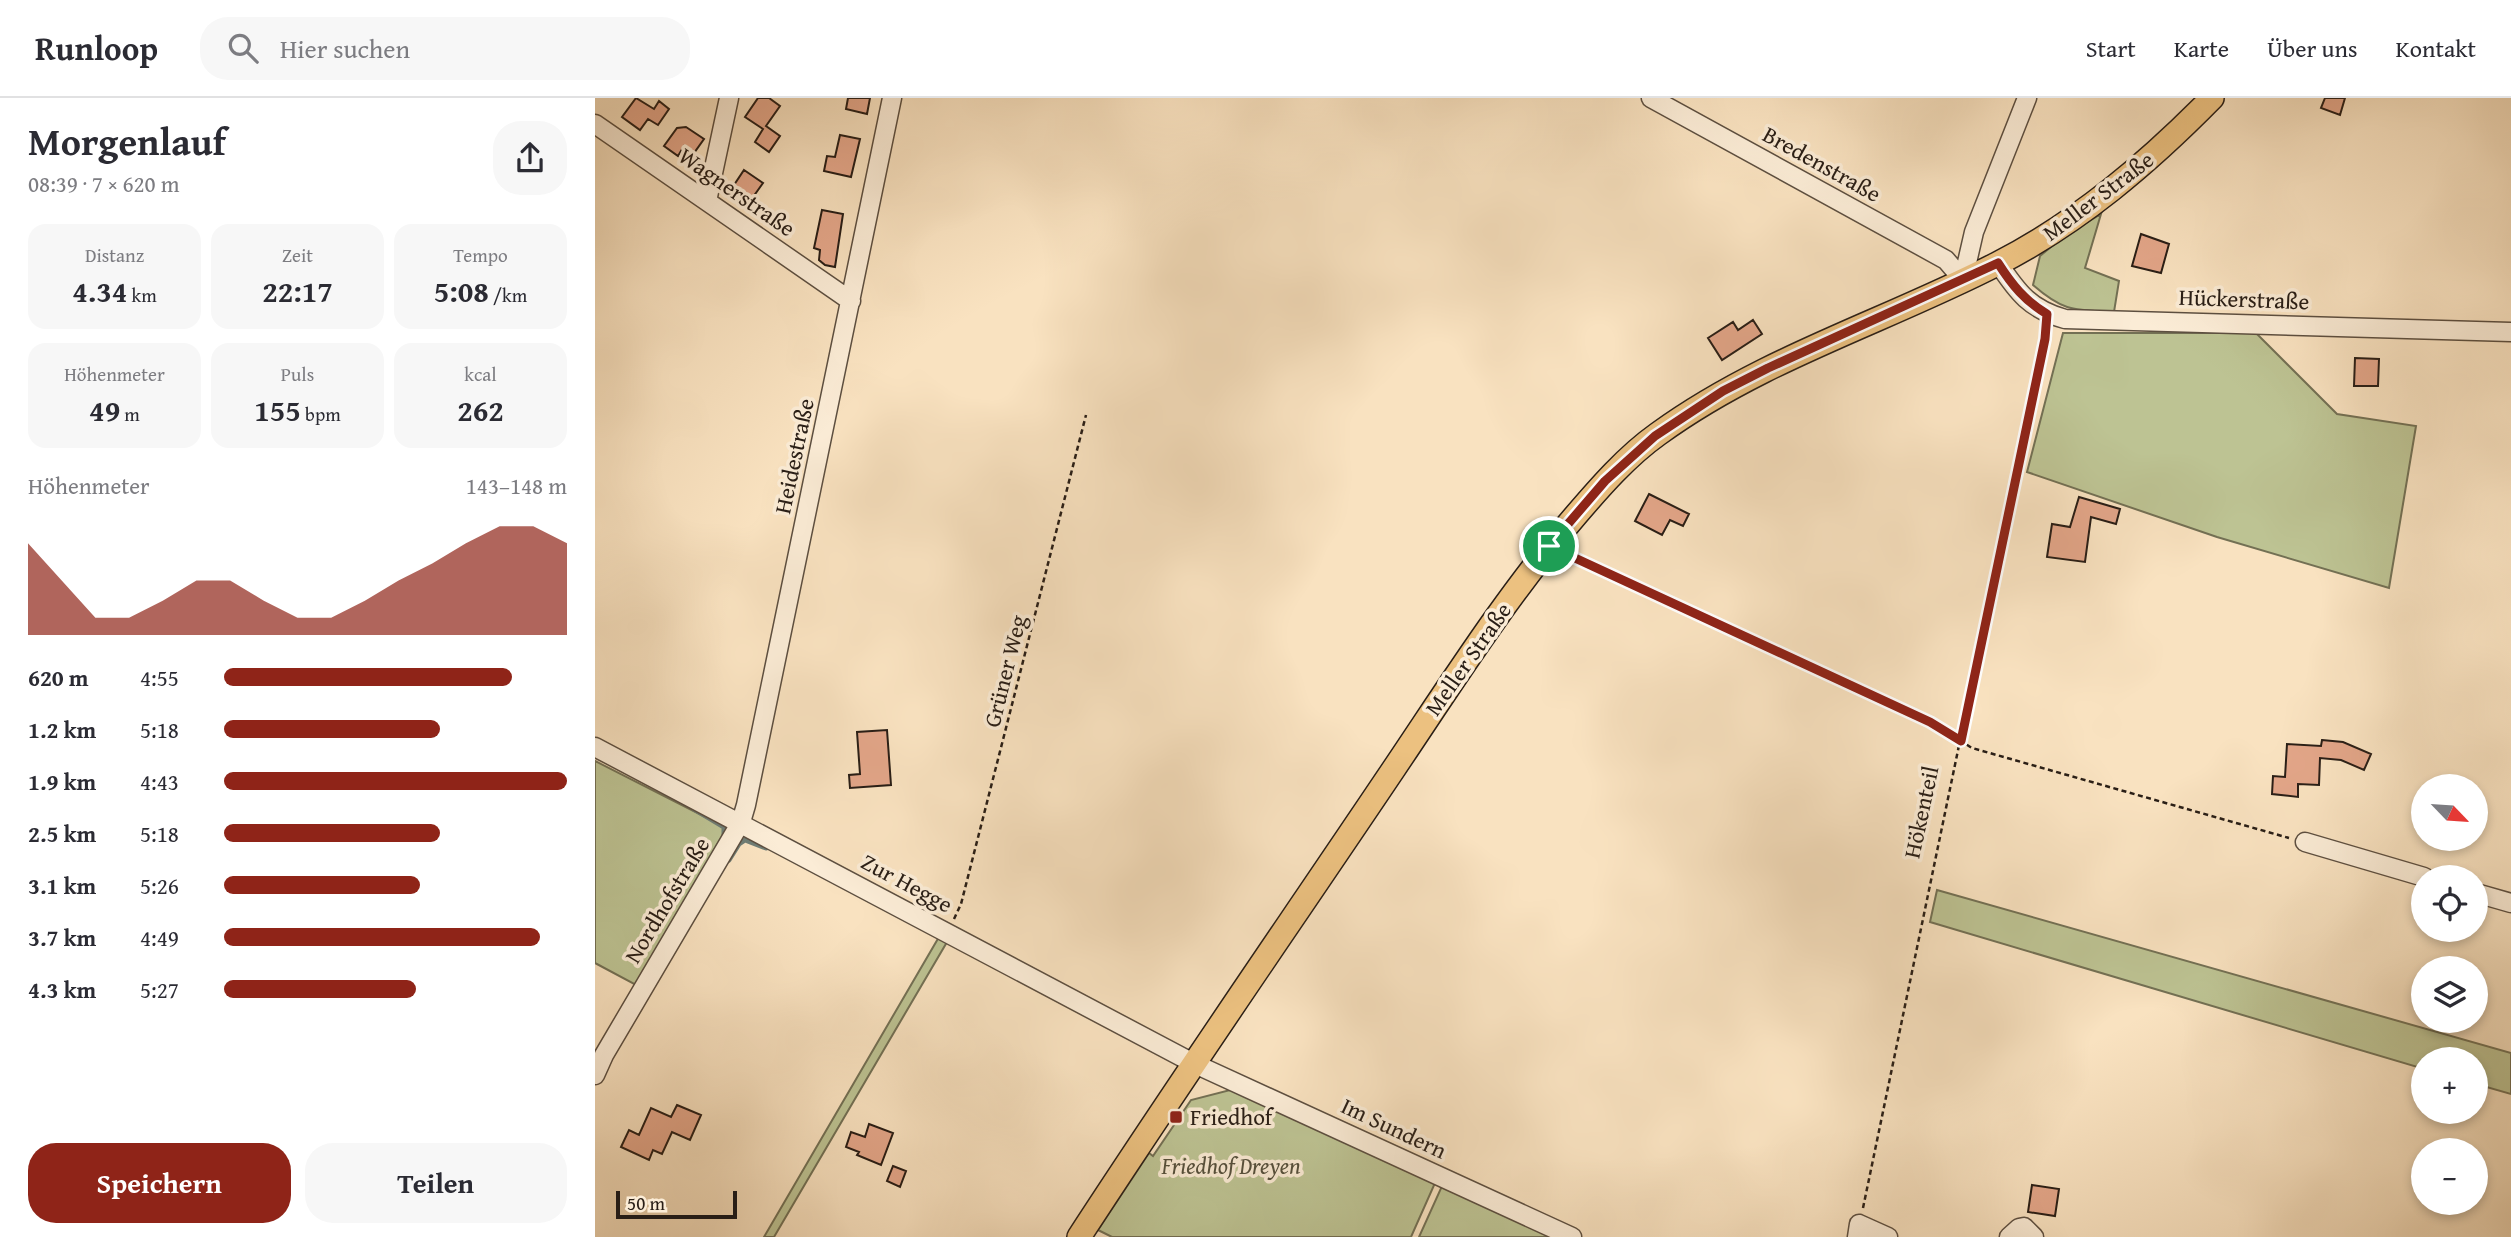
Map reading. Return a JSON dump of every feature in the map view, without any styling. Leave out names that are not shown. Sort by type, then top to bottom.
[{"type":"main road","name":"Meller Straße","points":[[1079,1237],[1465,662],[1549,546],[1605,481],[1655,436],[1723,391],[1998,263],[2093,205],[2167,144],[2212,98]]},
{"type":"street","points":[[707,201],[729,98]]},
{"type":"street","name":"Heidestraße","points":[[741,822],[747,805],[892,98]]},
{"type":"street","name":"Bredenstraße","points":[[1651,98],[1946,260],[1963,280]]},
{"type":"street","points":[[1963,280],[1974,232],[2027,98]]},
{"type":"street","name":"Wagnerstraße","points":[[595,124],[851,301]]},
{"type":"street","name":"Hückerstraße","points":[[1998,263],[2014,288],[2031,304],[2047,314],[2065,319],[2511,332]]},
{"type":"street","name":"Zur Hegge","points":[[595,747],[1195,1063]]},
{"type":"street","name":"Nordhofstraße","points":[[595,1075],[604,1055],[741,822]]},
{"type":"street","points":[[2305,842],[2411,873]]},
{"type":"street","points":[[2488,896],[2511,903]]},
{"type":"street","name":"Im Sundern","points":[[1195,1063],[1572,1237]]},
{"type":"street","points":[[2009,1237],[2024,1227],[2034,1237]]},
{"type":"street","points":[[1858,1230],[1888,1237]]},
{"type":"path","name":"Hökenteil","points":[[1858,1230],[2045,339],[2047,314]]},
{"type":"path","name":"Grüner Weg","points":[[948,933],[961,904],[1086,415]]},
{"type":"path","points":[[1549,546],[1930,722],[1972,748],[2305,842]]},
{"type":"green space","points":[[2101,214],[2085,268],[2119,281],[2114,312],[2079,310],[2062,305],[2033,285],[2040,256],[2063,237]]},
{"type":"green space","points":[[2063,333],[2256,333],[2337,414],[2416,426],[2389,588],[2217,537],[2027,472]]},
{"type":"green space","points":[[595,761],[727,828],[636,985],[595,963]]},
{"type":"green space","points":[[1937,890],[2411,1025],[2411,1033],[2441,1033],[2511,1053],[2511,1094],[2488,1087],[2488,1047],[2411,1047],[2411,1065],[1930,922]]},
{"type":"green space","points":[[939,937],[947,942],[774,1237],[764,1237]]},
{"type":"green space","name":"Friedhof Dreyen","points":[[1234,1089],[1435,1183],[1411,1237],[1112,1237],[1098,1230],[1149,1153],[1153,1156],[1191,1100]]},
{"type":"green space","points":[[1442,1186],[1557,1237],[1419,1237]]},
{"type":"building","points":[[636,98],[654,109],[659,101],[669,109],[658,125],[648,119],[640,130],[622,117]]},
{"type":"building","points":[[758,98],[769,98],[780,106],[766,126],[780,136],[769,152],[755,142],[763,129],[745,117]]},
{"type":"building","points":[[848,98],[870,98],[867,114],[846,109]]},
{"type":"building","points":[[2325,98],[2345,98],[2340,115],[2321,108]]},
{"type":"building","points":[[686,127],[704,139],[694,153],[684,146],[678,156],[664,146],[677,128]]},
{"type":"building","points":[[840,135],[860,139],[851,177],[824,171],[827,156],[835,157]]},
{"type":"building","points":[[744,170],[763,183],[748,204],[730,191]]},
{"type":"building","points":[[822,210],[843,214],[835,267],[825,265],[819,260],[820,250],[814,248]]},
{"type":"building","points":[[2141,234],[2169,244],[2161,273],[2132,266]]},
{"type":"building","points":[[1753,320],[1762,334],[1722,360],[1708,338],[1733,322],[1738,330]]},
{"type":"building","points":[[2355,358],[2379,359],[2378,386],[2354,386]]},
{"type":"building","points":[[1649,494],[1689,514],[1683,526],[1670,520],[1662,535],[1635,521]]},
{"type":"building","points":[[2079,497],[2120,509],[2116,524],[2091,517],[2085,562],[2047,557],[2052,524],[2070,527]]},
{"type":"building","points":[[887,730],[891,785],[850,788],[849,775],[860,774],[857,732]]},
{"type":"building","points":[[2322,740],[2343,742],[2371,754],[2364,770],[2341,760],[2320,758],[2319,785],[2298,784],[2298,797],[2272,794],[2273,776],[2285,777],[2287,744],[2321,746]]},
{"type":"building","points":[[677,1105],[701,1115],[690,1140],[672,1132],[662,1154],[653,1150],[649,1160],[621,1147],[629,1130],[639,1135],[651,1108],[671,1117]]},
{"type":"building","points":[[869,1124],[893,1133],[881,1165],[846,1147],[851,1132],[865,1137]]},
{"type":"building","points":[[893,1166],[906,1171],[900,1187],[887,1181]]},
{"type":"building","points":[[2032,1185],[2059,1189],[2055,1216],[2028,1212]]},
{"type":"waterway","points":[[694,809],[724,827],[724,835]]},
{"type":"waterway","points":[[729,860],[739,844],[745,840],[766,848]]},
{"type":"place","name":"Friedhof","points":[[1176,1117]]},
{"type":"route","points":[[1998,263],[2014,288],[2047,314],[2045,339],[1961,741],[1930,722],[1549,546],[1605,481],[1655,436],[1723,391],[1768,368],[1998,263]]}]
